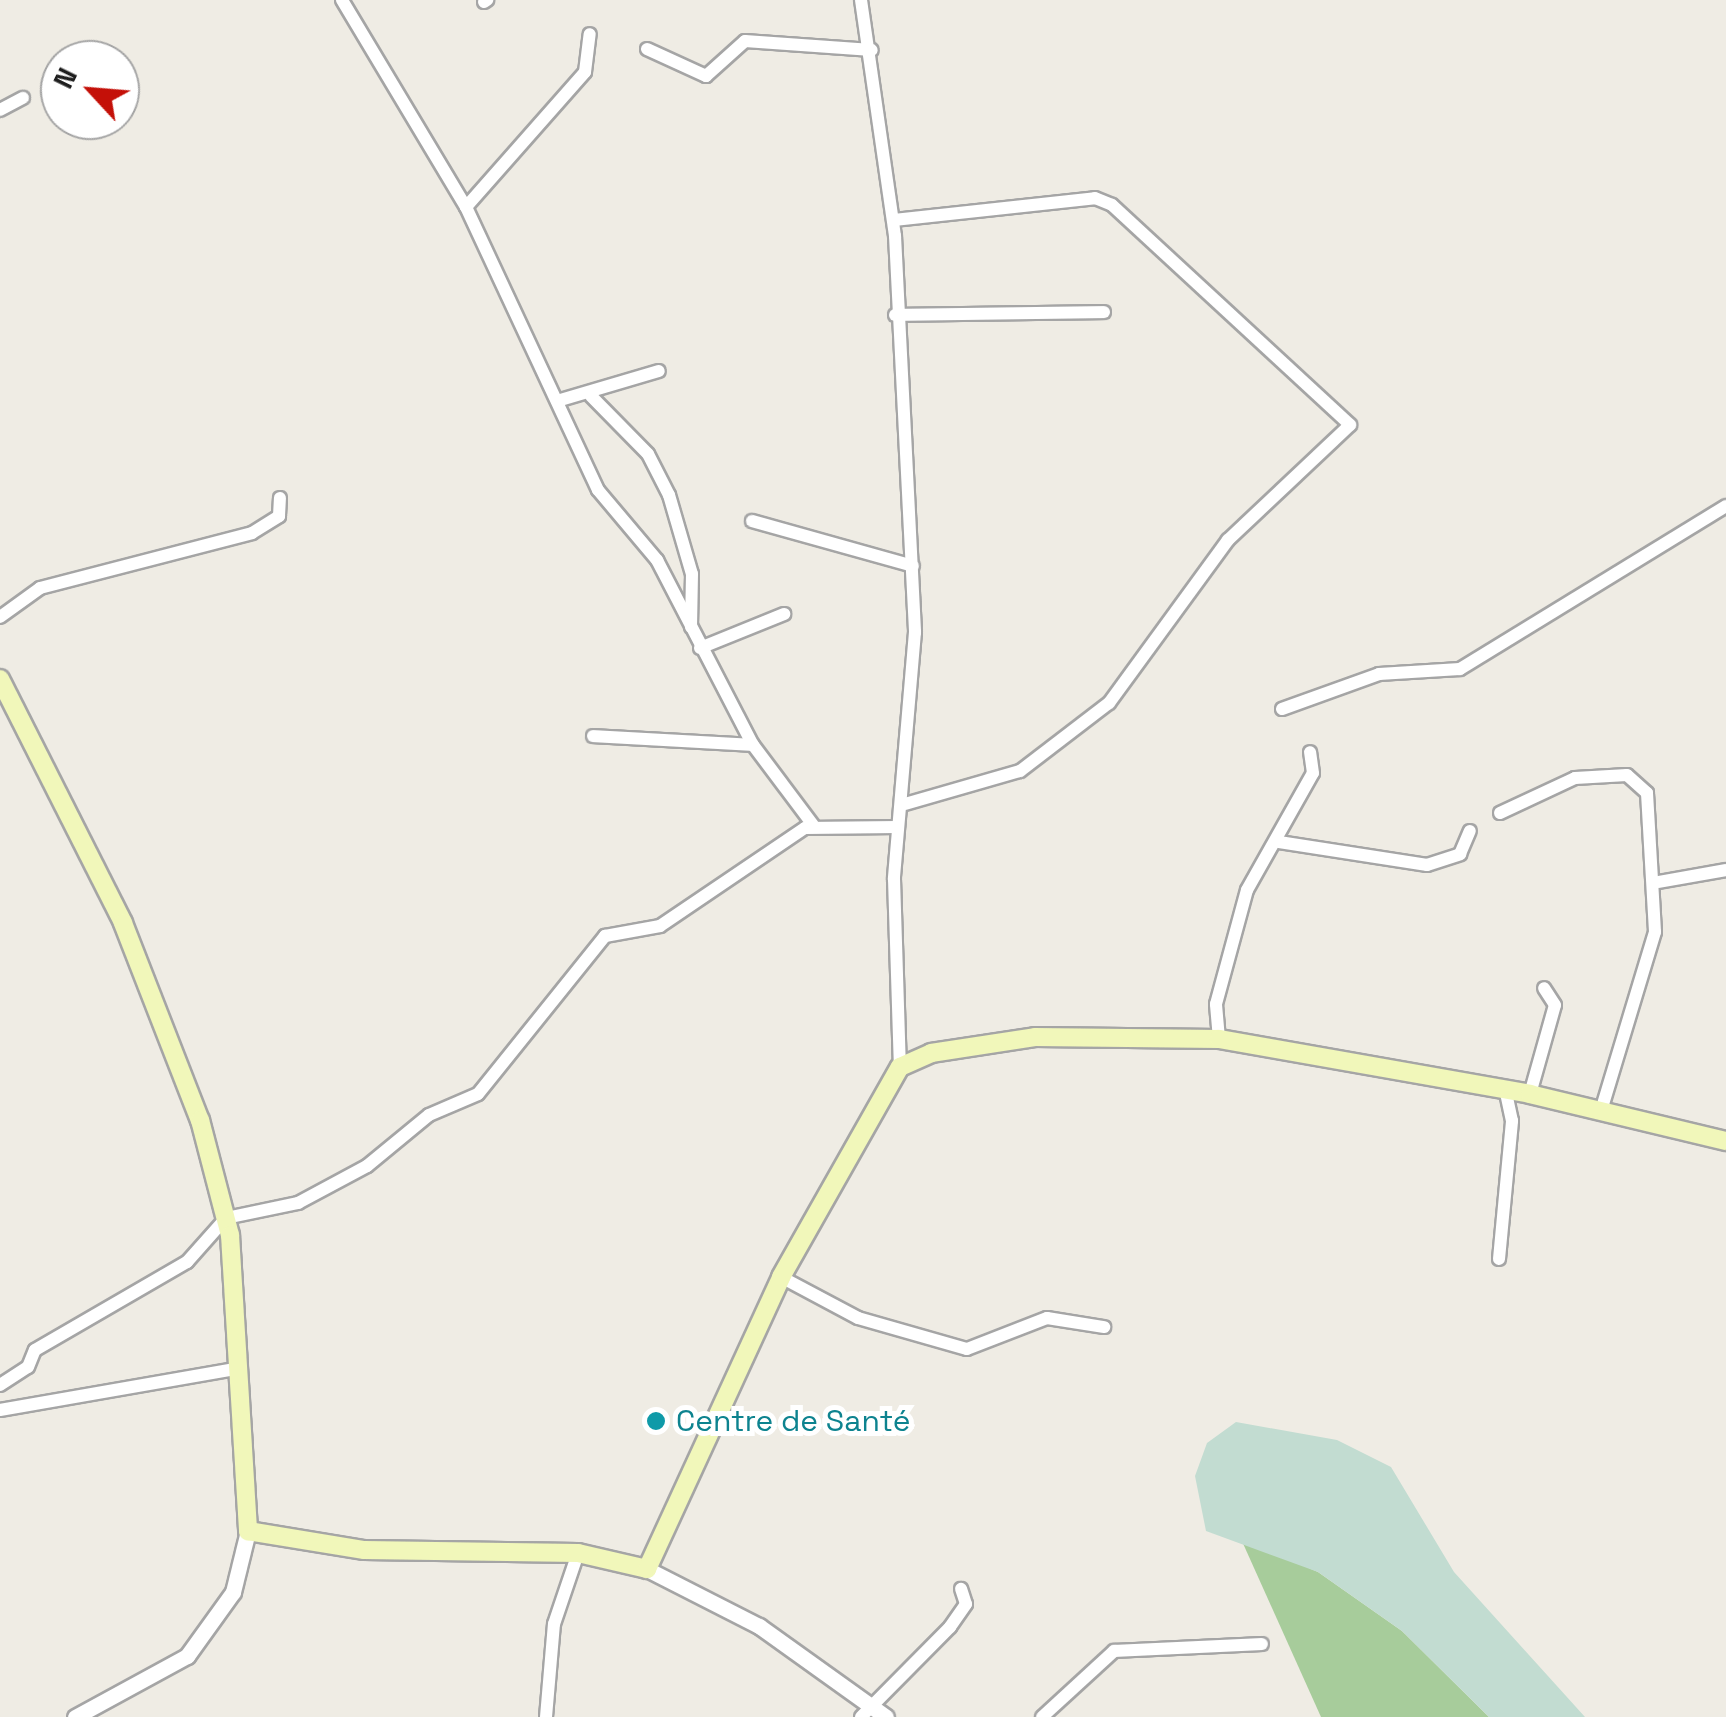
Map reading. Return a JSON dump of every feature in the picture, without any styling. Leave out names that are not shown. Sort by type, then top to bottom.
[{"type":"main road","points":[[0,679],[164,1019],[226,1218],[248,1531],[410,1553],[578,1552],[646,1569],[781,1277],[900,1068],[964,1045],[1035,1037],[1218,1040],[1530,1094],[1726,1141]]},
{"type":"street","points":[[342,0],[466,207],[598,490],[658,560],[752,744],[814,826]]},
{"type":"street","points":[[861,0],[872,50],[894,220],[894,315],[913,566],[905,804],[898,828],[900,1068]]},
{"type":"street","points":[[466,207],[585,72],[590,34]]},
{"type":"street","points":[[647,49],[706,76],[745,41],[872,50]]},
{"type":"street","points":[[0,110],[23,98]]},
{"type":"street","points":[[894,220],[1095,198],[1112,205],[1350,425],[1228,540],[1110,703],[1020,771],[905,804]]},
{"type":"street","points":[[894,315],[1104,312]]},
{"type":"street","points":[[557,401],[591,396],[658,371]]},
{"type":"street","points":[[591,396],[648,454],[669,495],[692,574],[691,627]]},
{"type":"street","points":[[0,617],[40,588],[252,534],[279,516],[280,498]]},
{"type":"street","points":[[1282,709],[1378,674],[1460,669],[1726,506]]},
{"type":"street","points":[[752,521],[913,566]]},
{"type":"street","points":[[700,648],[784,614]]},
{"type":"street","points":[[593,736],[752,744]]},
{"type":"street","points":[[1218,1040],[1216,1004],[1246,890],[1279,842],[1312,773],[1310,752]]},
{"type":"street","points":[[1500,813],[1575,778],[1627,775],[1647,793],[1658,882],[1650,952],[1601,1111]]},
{"type":"street","points":[[0,1385],[36,1350],[187,1262],[226,1218],[298,1203],[368,1166],[430,1115],[478,1094],[605,936],[660,926],[814,826],[898,828]]},
{"type":"street","points":[[1279,842],[1427,865],[1460,854],[1470,831]]},
{"type":"street","points":[[1658,882],[1726,870]]},
{"type":"street","points":[[1530,1094],[1555,1005],[1544,988]]},
{"type":"street","points":[[1499,1259],[1512,1121],[1506,1092]]},
{"type":"street","points":[[781,1277],[858,1318],[967,1349],[1047,1318],[1104,1327]]},
{"type":"street","points":[[0,1410],[236,1369]]},
{"type":"street","points":[[83,1715],[187,1656],[233,1592],[248,1531]]},
{"type":"street","points":[[546,1717],[554,1624],[578,1552]]},
{"type":"street","points":[[646,1569],[758,1626],[864,1710],[886,1717]]},
{"type":"street","points":[[864,1710],[950,1627],[966,1604],[961,1589]]},
{"type":"street","points":[[1042,1717],[1114,1651],[1262,1644]]},
{"type":"green space","points":[[1236,1422],[1337,1440],[1391,1467],[1454,1572],[1585,1717],[1489,1717],[1402,1631],[1318,1572],[1206,1531],[1195,1476],[1207,1443]]},
{"type":"green space","points":[[1241,1539],[1318,1572],[1402,1631],[1489,1717],[1321,1717]]},
{"type":"place","name":"Centre de Santé","points":[[656,1421]]}]
